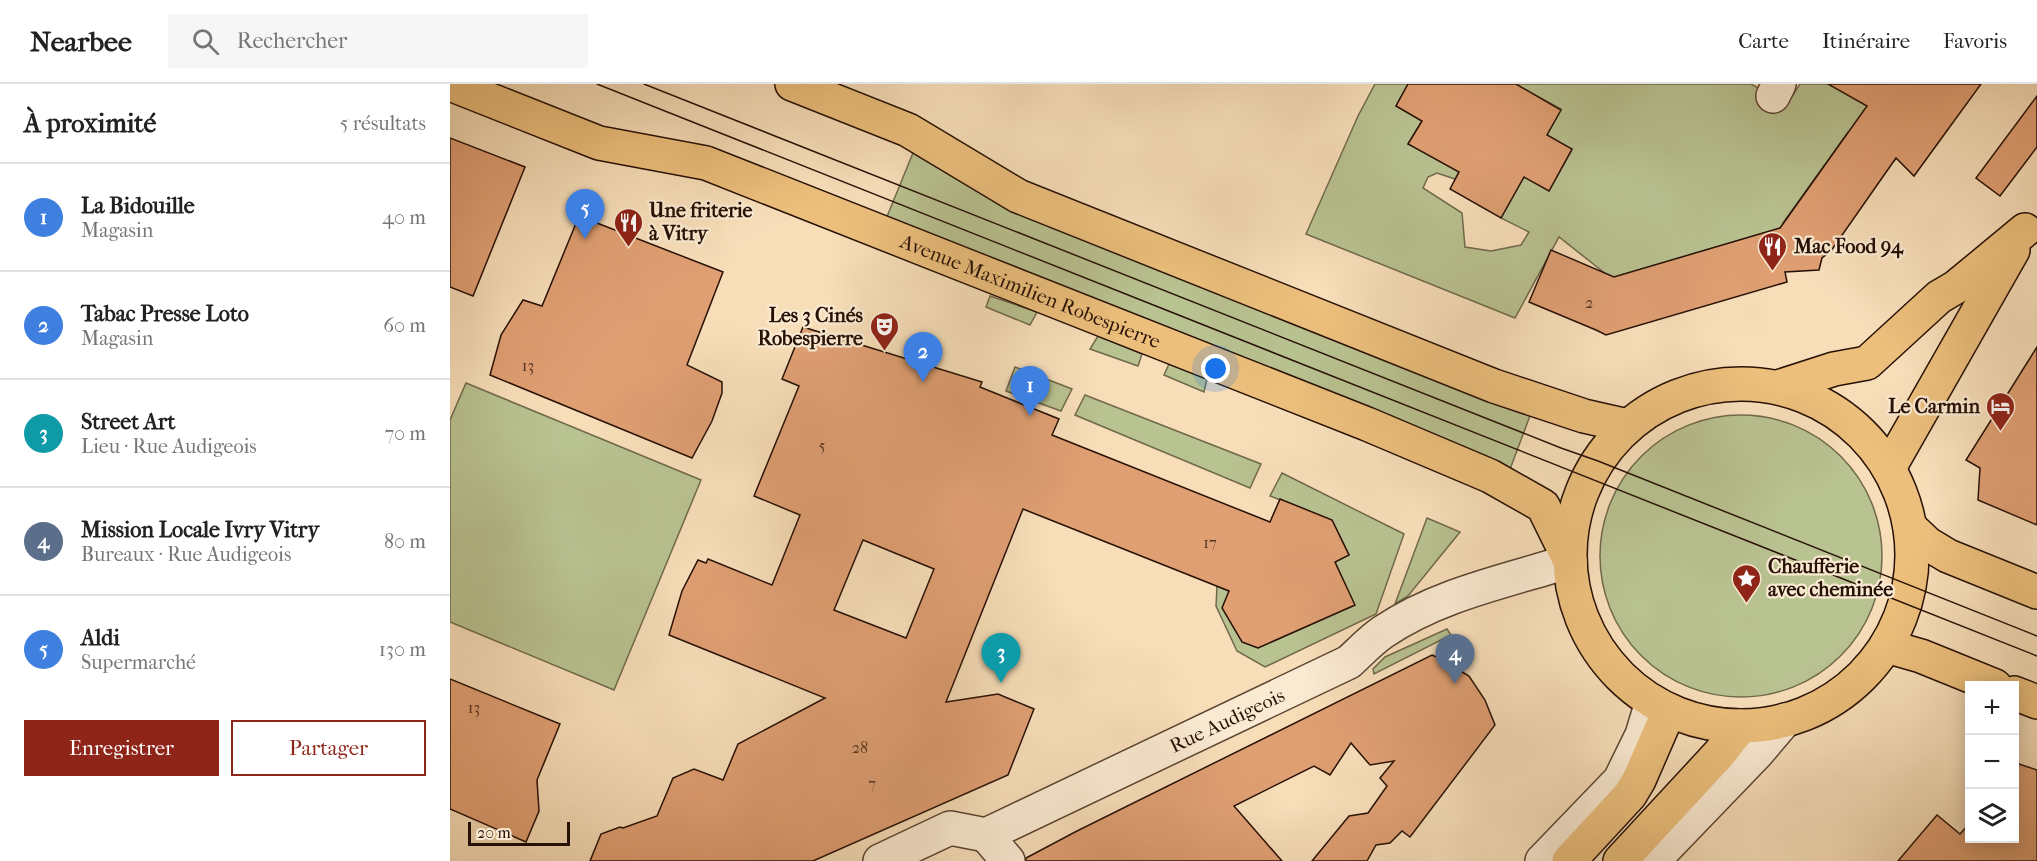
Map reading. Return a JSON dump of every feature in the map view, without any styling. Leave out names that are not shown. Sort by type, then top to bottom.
[{"type":"main road","name":"Avenue Maximilien Robespierre","points":[[450,84],[599,143],[706,164],[1367,424],[1490,476],[1543,506],[1570,561]]},
{"type":"main road","points":[[792,84],[908,130],[1018,196],[1494,386],[1584,416],[1628,426]]},
{"type":"main road","points":[[1778,387],[1834,369],[1866,363],[1939,297],[1956,287],[2031,221]]},
{"type":"main road","points":[[1889,468],[2031,221]]},
{"type":"main road","points":[[1725,384],[1778,387],[1811,398],[1842,416],[1868,440],[1889,468],[1902,496],[1910,526],[1912,556],[1909,586],[1905,604],[1886,646],[1859,679],[1825,704],[1785,720],[1741,726],[1704,722],[1661,706],[1619,675],[1593,642],[1576,603],[1570,561],[1573,519],[1587,478],[1612,442],[1649,410],[1698,389],[1725,384]]},
{"type":"main road","points":[[1910,526],[1928,544],[1948,556],[2037,592]]},
{"type":"main road","points":[[1886,646],[1930,660],[1982,681]]},
{"type":"main road","points":[[2019,695],[2037,702]]},
{"type":"main road","points":[[1569,861],[1630,795],[1643,773],[1661,706]]},
{"type":"main road","points":[[1620,861],[1719,754],[1741,726]]},
{"type":"street","name":"Rue Audigeois","points":[[986,835],[1349,662],[1386,630],[1446,599],[1570,561]]},
{"type":"street","points":[[1542,861],[1620,780],[1642,735],[1661,706]]},
{"type":"street","points":[[1653,861],[1757,753],[1785,720]]},
{"type":"street","points":[[880,861],[950,828],[986,835],[1008,861]]},
{"type":"green space","points":[[1375,84],[1408,84],[1396,106],[1422,121],[1408,144],[1462,167],[1455,179],[1437,173],[1428,177],[1423,188],[1462,213],[1465,247],[1491,251],[1521,245],[1529,232],[1501,218],[1524,177],[1549,191],[1572,150],[1547,135],[1561,109],[1508,84],[1751,84],[1787,104],[1800,84],[1848,84],[1889,118],[1875,138],[1896,159],[1893,162],[1848,132],[1783,223],[1784,227],[1611,278],[1559,237],[1515,318],[1306,234],[1358,116]]},
{"type":"green space","points":[[915,148],[1531,413],[1509,472],[1467,448],[886,219]]},
{"type":"green space","points":[[990,296],[1037,312],[1030,325],[986,307]]},
{"type":"green space","points":[[1098,336],[1142,354],[1138,366],[1090,349]]},
{"type":"green space","points":[[1169,364],[1207,379],[1204,392],[1164,375]]},
{"type":"green space","points":[[1015,367],[1072,389],[1061,411],[1006,391]]},
{"type":"green space","points":[[466,383],[701,480],[614,690],[450,622],[450,420]]},
{"type":"green space","points":[[1085,395],[1261,464],[1250,488],[1075,415]]},
{"type":"green space","points":[[1741,415],[1768,418],[1795,426],[1830,447],[1850,467],[1865,490],[1876,515],[1882,556],[1879,583],[1871,610],[1850,645],[1830,665],[1807,680],[1782,691],[1741,697],[1714,694],[1687,686],[1652,665],[1632,645],[1617,622],[1606,597],[1600,556],[1603,529],[1611,502],[1632,467],[1652,447],[1675,432],[1700,421]]},
{"type":"green space","points":[[1282,473],[1404,534],[1376,614],[1265,667],[1237,651],[1216,606],[1217,586],[1229,591],[1242,642],[1258,648],[1354,605],[1335,562],[1349,555],[1332,520],[1270,496]]},
{"type":"green space","points":[[1427,518],[1460,532],[1408,596],[1395,604]]},
{"type":"green space","points":[[1447,629],[1451,635],[1374,674],[1373,669],[1385,657]]},
{"type":"building","points":[[1408,84],[1516,84],[1561,110],[1547,135],[1572,149],[1549,191],[1524,177],[1501,218],[1450,189],[1459,172],[1408,144],[1422,121],[1396,106]]},
{"type":"building","points":[[1828,84],[1981,84],[1914,176],[1896,158],[1831,251],[1822,258],[1819,270],[1785,272],[1787,282],[1606,335],[1529,302],[1551,250],[1614,277],[1780,228],[1867,106]]},
{"type":"building","points":[[2037,96],[2037,147],[2000,196],[1976,178]]},
{"type":"building","points":[[450,138],[525,167],[473,296],[450,287]]},
{"type":"building","points":[[579,216],[723,272],[687,365],[722,382],[722,393],[712,421],[692,458],[490,375],[501,335],[523,300],[542,306]]},
{"type":"building","points":[[803,327],[982,382],[980,387],[1059,419],[1052,435],[1270,522],[1280,499],[1332,520],[1349,555],[1335,562],[1355,605],[1258,648],[1242,642],[1222,608],[1229,591],[1023,509],[946,702],[998,694],[1034,709],[1008,775],[813,861],[590,861],[601,834],[657,816],[673,778],[694,769],[723,780],[738,744],[825,698],[669,635],[682,591],[698,560],[706,563],[708,559],[772,585],[800,515],[754,496],[799,386],[782,379]],"holes":[[[863,540],[934,569],[906,638],[834,610]]]},
{"type":"building","points":[[2037,347],[2037,525],[1978,500],[1980,468],[1966,460]]},
{"type":"building","points":[[1432,655],[1469,676],[1485,700],[1495,725],[1410,837],[1402,831],[1390,843],[1376,845],[1367,861],[1312,861],[1349,816],[1368,813],[1387,786],[1380,778],[1394,761],[1370,765],[1351,743],[1330,775],[1314,766],[1234,806],[1282,861],[1026,861],[1026,858],[1077,831]]},
{"type":"building","points":[[450,679],[560,724],[537,780],[539,811],[526,842],[450,809]]},
{"type":"building","points":[[2019,764],[2037,770],[2037,861],[1898,861],[1937,815],[1960,834],[1965,828],[1965,843],[2019,843]]},
{"type":"tram line","points":[[597,84],[2037,656]]},
{"type":"tram line","points":[[644,84],[2037,636]]},
{"type":"place","name":"Aldi","points":[[585,239]]},
{"type":"place","name":"Une friterie à Vitry","points":[[628,248]]},
{"type":"place","name":"Mac Food 94","points":[[1773,272]]},
{"type":"place","name":"Les 3 Cinés Robespierre","points":[[884,352]]},
{"type":"place","name":"Tabac Presse Loto","points":[[923,382]]},
{"type":"place","name":"La Bidouille","points":[[1030,416]]},
{"type":"place","name":"Le Carmin","points":[[2001,432]]},
{"type":"place","name":"Chaufferie avec cheminée","points":[[1747,604]]},
{"type":"place","name":"Street Art","points":[[1001,683]]},
{"type":"place","name":"Mission Locale Ivry Vitry","points":[[1455,684]]}]
